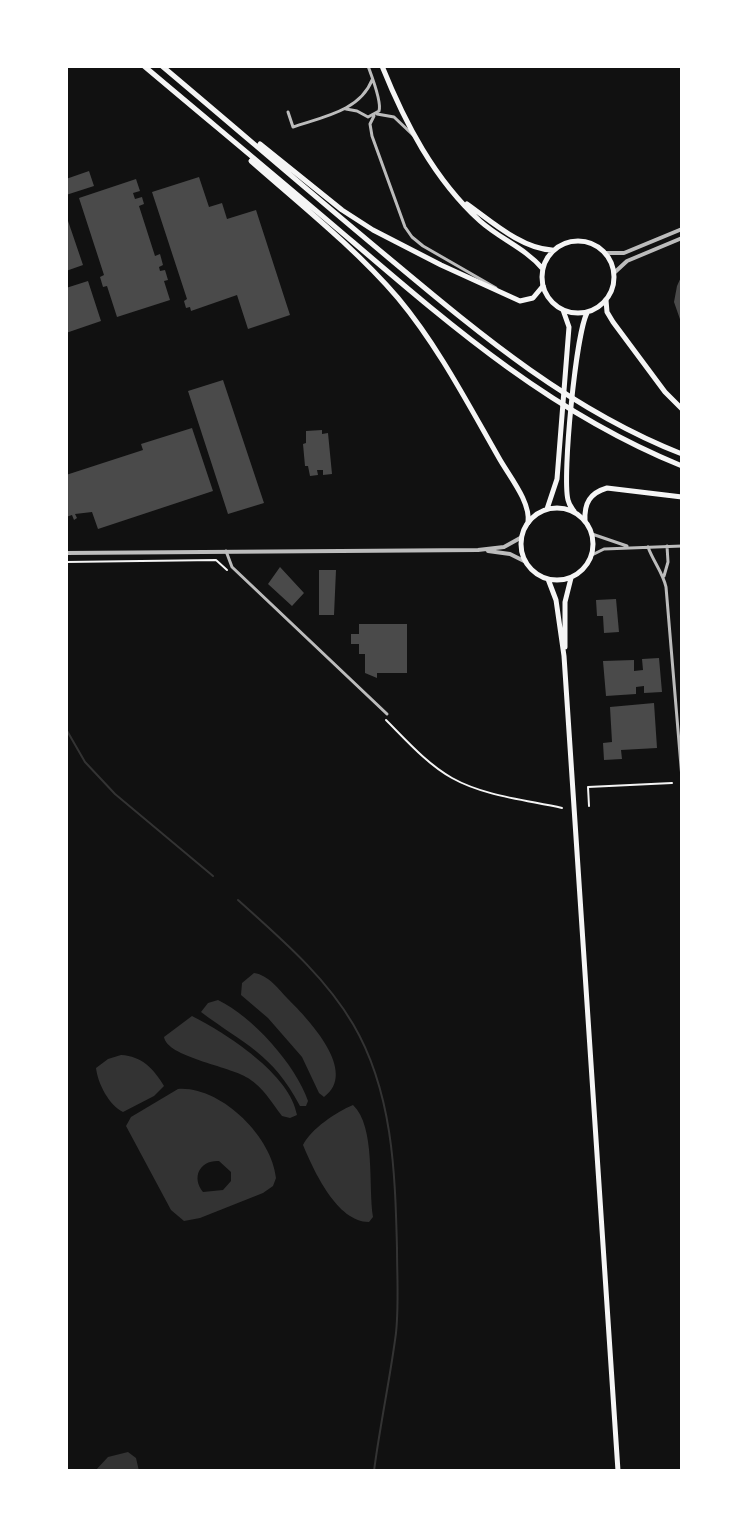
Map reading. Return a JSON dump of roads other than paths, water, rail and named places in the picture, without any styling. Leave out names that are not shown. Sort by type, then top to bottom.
[{"type":"main road","points":[[143,66],[426,304],[513,373],[584,420],[682,466]]},
{"type":"main road","points":[[162,66],[518,363],[587,408],[682,454]]},
{"type":"main road","points":[[382,66],[430,163],[482,223],[522,249],[543,269]]},
{"type":"main road","points":[[187,87],[357,220],[399,245],[520,301],[528,300],[543,286]]},
{"type":"main road","points":[[180,96],[353,253],[400,301],[432,345],[474,414],[526,507],[528,523]]},
{"type":"main road","points":[[463,201],[531,245],[553,250]]},
{"type":"main road","points":[[547,509],[557,479],[569,327],[563,310],[550,300],[543,286],[543,269],[553,250],[580,240],[594,244],[606,253],[614,273],[613,288],[606,300],[588,312],[579,333],[567,490],[574,512]]},
{"type":"main road","points":[[606,300],[607,312],[613,322],[665,392],[682,409]]},
{"type":"main road","points":[[563,310],[588,312]]},
{"type":"main road","points":[[585,521],[588,500],[599,490],[607,488],[682,497]]},
{"type":"main road","points":[[561,508],[574,512],[585,521],[592,534],[592,555],[584,569],[571,578],[548,579],[538,575],[526,562],[522,552],[522,537],[528,523],[547,509],[561,508]]},
{"type":"main road","points":[[564,656],[565,602],[571,578]]},
{"type":"main road","points":[[548,579],[556,600],[564,656],[618,1471]]},
{"type":"street","points":[[368,66],[381,104],[370,124],[372,136],[408,233],[423,246],[503,293]]},
{"type":"street","points":[[288,112],[293,127],[346,109],[366,93],[372,80]]},
{"type":"street","points":[[366,93],[376,95]]},
{"type":"street","points":[[356,102],[357,111]]},
{"type":"street","points":[[346,109],[357,111],[365,117],[384,113],[394,117],[414,135]]},
{"type":"street","points":[[606,253],[624,253],[682,229]]},
{"type":"street","points":[[614,273],[627,261],[682,238]]},
{"type":"street","points":[[592,534],[631,547]]},
{"type":"street","points":[[66,553],[478,550],[504,547],[522,537]]},
{"type":"street","points":[[667,546],[668,562],[664,576],[682,778]]},
{"type":"street","points":[[592,555],[604,549],[682,546]]},
{"type":"street","points":[[648,547],[655,565],[664,576]]},
{"type":"street","points":[[478,550],[510,554],[526,562]]},
{"type":"street","points":[[226,551],[232,567],[387,714]]},
{"type":"waterway","points":[[66,729],[85,762],[115,794],[213,876]]},
{"type":"waterway","points":[[238,900],[329,989],[366,1050],[384,1105],[395,1190],[397,1312],[394,1350],[374,1471]]}]
